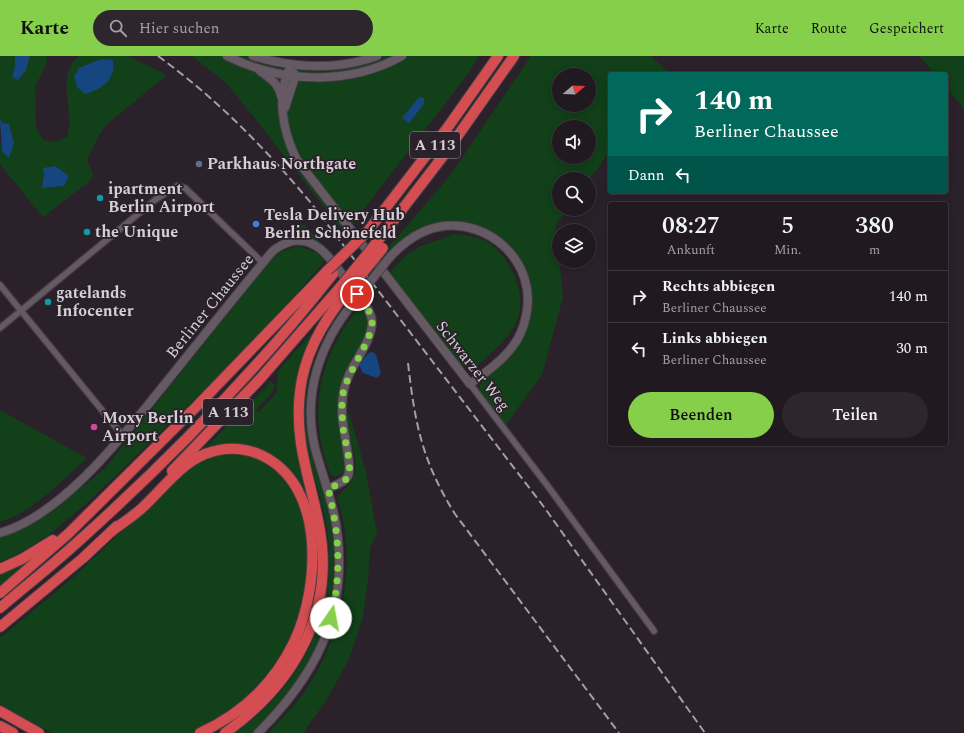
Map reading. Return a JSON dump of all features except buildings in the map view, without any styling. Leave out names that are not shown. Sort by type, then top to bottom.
[{"type":"highway","name":"A 113","points":[[0,608],[81,539],[163,461],[254,365],[331,272],[368,231],[448,127],[498,56]]},
{"type":"highway","name":"A 113","points":[[0,627],[83,558],[112,531],[260,379],[344,288],[380,245],[407,204],[514,56]]},
{"type":"highway","points":[[0,593],[68,534],[331,272]]},
{"type":"highway","points":[[225,733],[259,706],[287,674],[307,636],[317,607],[320,587],[322,545],[319,526],[299,444],[300,392],[303,372],[310,352],[344,288]]},
{"type":"highway","points":[[112,531],[140,510],[189,463],[204,454],[222,449],[244,449],[266,458],[286,473],[300,495],[309,523],[313,563],[307,603],[294,642],[278,670],[253,698],[228,719],[200,733]]},
{"type":"highway","points":[[0,568],[36,551],[56,538],[128,474]]},
{"type":"highway","points":[[0,711],[39,733]]},
{"type":"highway","points":[[0,726],[8,733]]},
{"type":"highway","points":[[0,726],[13,733]]},
{"type":"street","points":[[227,56],[259,70],[295,77],[323,78],[352,74],[376,67],[402,56]]},
{"type":"street","points":[[253,56],[291,65],[334,66],[377,56]]},
{"type":"street","points":[[291,65],[295,77]]},
{"type":"street","name":"Schwarzer Weg","points":[[291,65],[285,75],[282,101],[286,134],[297,160],[470,384],[654,631]]},
{"type":"street","points":[[259,70],[276,83],[280,89],[282,101]]},
{"type":"street","name":"Schwarzer Weg","points":[[283,114],[295,77]]},
{"type":"street","points":[[0,328],[156,200],[177,186],[185,188],[263,262]]},
{"type":"street","points":[[258,733],[284,706],[300,685],[316,657],[331,618],[337,593],[339,559],[334,513],[315,446],[311,419],[312,389],[319,361],[333,330],[390,257],[413,237],[438,227],[452,225],[479,230],[493,236],[502,243],[517,260],[528,289],[528,308],[523,328],[513,346],[495,365],[470,384]]},
{"type":"street","name":"Berliner Chaussee","points":[[0,533],[22,526],[54,503],[97,464],[123,436],[263,262],[276,248],[292,241],[302,241],[314,245],[327,255],[369,311],[372,321],[371,332],[348,376],[344,393],[342,410],[343,428],[350,466],[348,476],[344,481],[328,488]]},
{"type":"street","points":[[0,285],[123,436]]},
{"type":"green space","points":[[0,56],[15,56],[15,66],[12,77],[29,60],[30,56],[47,56],[46,65],[35,87],[36,127],[43,140],[56,142],[67,137],[69,127],[67,95],[68,73],[72,64],[79,56],[128,56],[167,75],[106,125],[98,137],[87,160],[93,174],[91,180],[43,217],[0,164],[0,140],[2,151],[3,123],[0,119]],"holes":[[[44,174],[64,186],[42,187]]]},
{"type":"green space","points":[[192,56],[267,56],[302,63],[331,62],[364,56],[479,56],[467,75],[345,234],[224,81]]},
{"type":"green space","points":[[531,56],[651,56],[668,72],[608,72],[608,154],[595,172],[552,172],[552,216],[563,216],[557,224],[552,224],[552,268],[560,268],[563,297],[542,375],[505,426],[481,395],[479,389],[484,376],[522,338],[530,319],[533,304],[530,283],[520,260],[508,243],[483,227],[458,223],[437,224],[390,252],[387,249],[449,177]]},
{"type":"green space","points":[[919,56],[964,56],[964,109],[948,89],[948,72],[933,72]]},
{"type":"green space","points":[[297,224],[305,225],[330,253],[323,246],[315,242],[297,237],[295,230]]},
{"type":"green space","points":[[455,234],[479,238],[488,242],[500,252],[512,271],[517,282],[519,293],[519,315],[511,331],[502,342],[476,367],[469,368],[457,363],[389,273],[406,255],[421,246]]},
{"type":"green space","points":[[298,246],[316,252],[325,261],[285,307],[216,379],[88,502],[49,535],[22,552],[0,562],[0,538],[33,524],[52,512],[105,468],[270,261],[280,252]]},
{"type":"green space","points":[[360,306],[365,314],[367,322],[366,331],[350,365],[343,388],[340,404],[339,427],[345,467],[343,473],[335,477],[330,474],[323,451],[319,428],[318,407],[321,386],[326,365],[334,345]]},
{"type":"green space","points":[[342,307],[344,309],[325,340],[317,357],[312,374],[307,409],[311,446],[329,507],[335,539],[336,563],[330,609],[314,653],[302,674],[285,698],[252,733],[235,733],[259,713],[280,691],[298,667],[312,642],[322,614],[328,585],[329,554],[326,523],[309,458],[304,417],[307,387],[315,359],[327,333]]},
{"type":"green space","points":[[315,329],[299,378],[294,417],[294,430],[297,449],[311,507],[304,489],[290,468],[269,453],[245,445],[232,444],[206,449],[206,447],[264,389],[269,383],[268,382],[271,381],[275,385],[272,393],[256,410],[258,413],[277,392],[278,371]]},
{"type":"green space","points":[[348,409],[366,472],[377,533],[370,548],[368,580],[363,617],[349,659],[326,701],[307,727],[305,733],[268,733],[293,707],[306,690],[319,669],[337,622],[343,597],[346,572],[346,547],[343,522],[337,498],[351,482],[355,469]]},
{"type":"green space","points":[[0,410],[87,458],[36,503],[25,511],[0,522]]},
{"type":"green space","points":[[224,452],[255,456],[285,475],[300,504],[307,537],[307,585],[299,618],[283,654],[260,686],[245,700],[211,724],[193,733],[52,733],[0,704],[0,638],[69,581],[193,464],[206,457]]},
{"type":"green space","points":[[34,557],[0,590],[0,574]]},
{"type":"water","points":[[15,56],[30,56],[26,70],[18,80],[12,77],[15,66]]},
{"type":"water","points":[[101,59],[113,60],[110,78],[102,86],[85,94],[77,87],[74,76],[79,68]]},
{"type":"water","points":[[419,97],[424,98],[424,104],[409,123],[402,118]]},
{"type":"water","points":[[0,119],[3,123],[9,124],[14,144],[9,158],[2,151]]},
{"type":"water","points":[[55,166],[69,176],[64,186],[42,188],[44,174],[43,168]]},
{"type":"water","points":[[373,352],[376,355],[381,373],[377,378],[363,373],[359,365],[368,353]]},
{"type":"railway","points":[[158,56],[200,89],[239,125],[276,163],[311,203],[544,507],[705,733]]},
{"type":"railway","points":[[408,363],[417,424],[427,459],[444,495],[455,514],[619,733]]},
{"type":"place","name":"Parkhaus Northgate","points":[[199,164]]},
{"type":"place","name":"ipartment Berlin Airport","points":[[100,198]]},
{"type":"place","name":"Tesla Delivery Hub Berlin Schönefeld","points":[[256,224]]},
{"type":"place","name":"the Unique","points":[[87,232]]},
{"type":"place","name":"gatelands Infocenter","points":[[48,302]]},
{"type":"place","name":"Moxy Berlin Airport","points":[[94,427]]},
{"type":"route","points":[[331,618],[337,593],[339,559],[334,513],[328,488],[344,481],[348,476],[350,466],[345,444],[342,410],[344,393],[348,376],[371,332],[372,321],[366,305],[357,294]]}]
